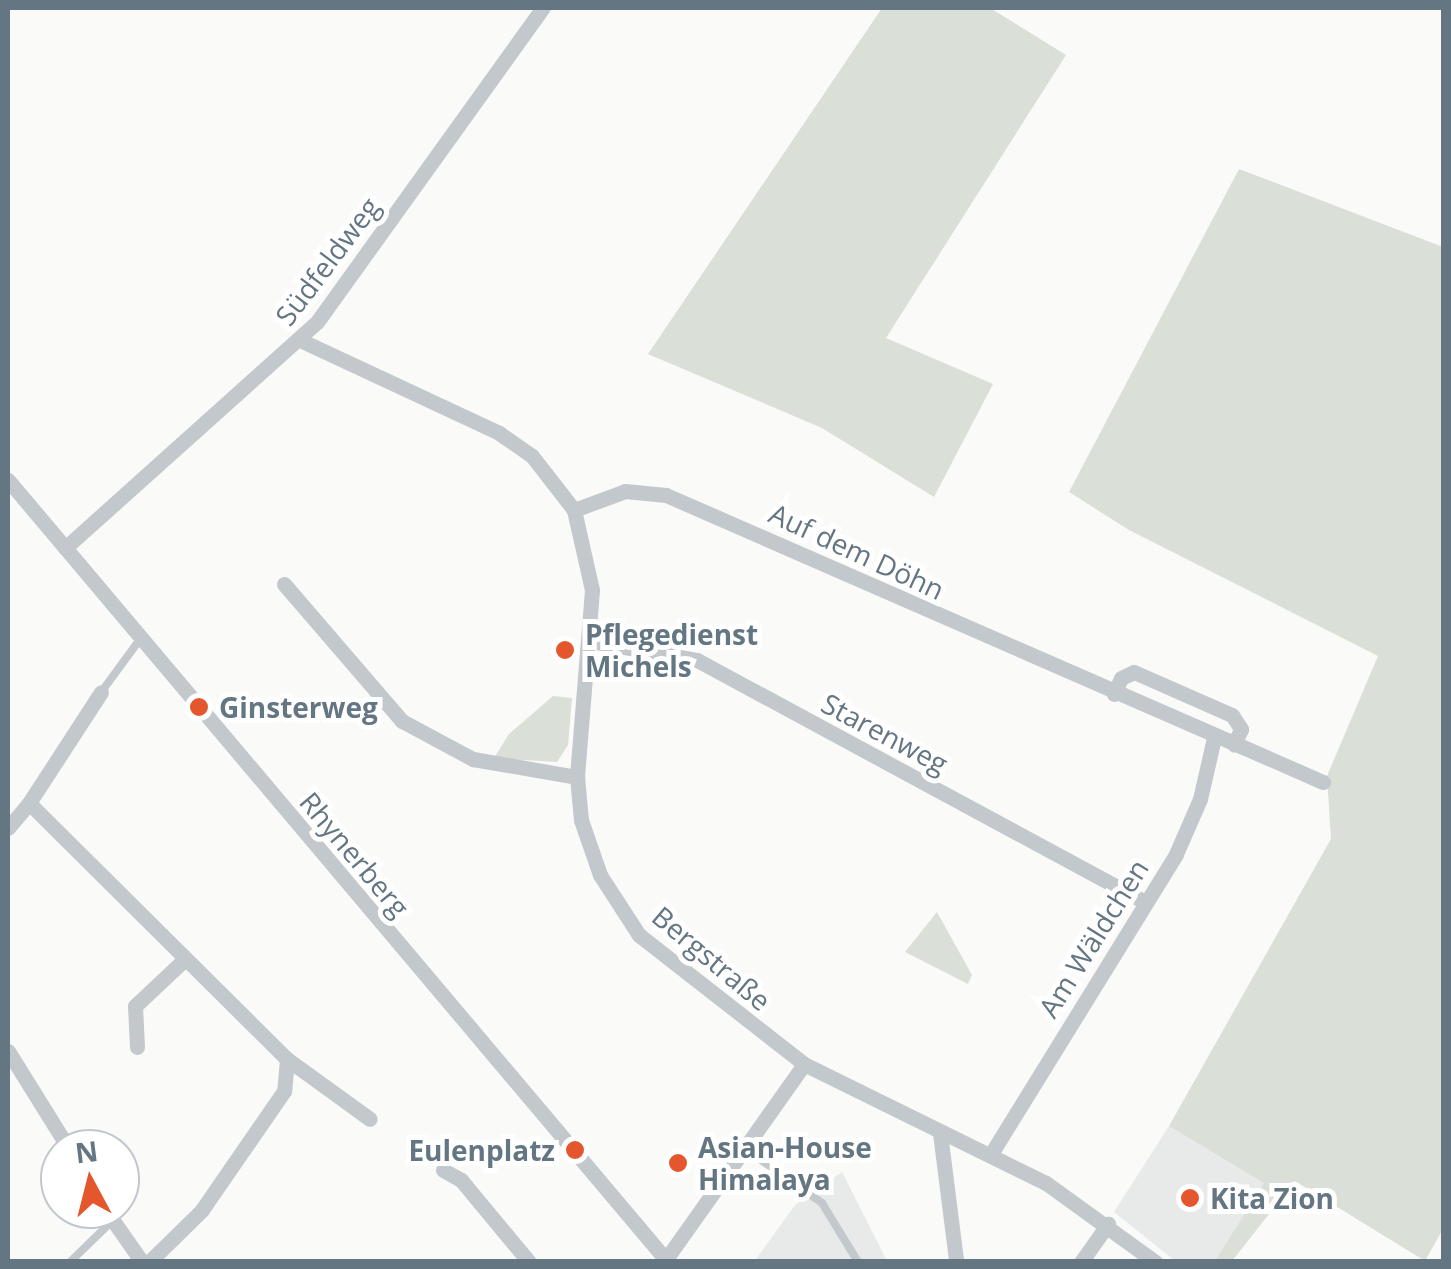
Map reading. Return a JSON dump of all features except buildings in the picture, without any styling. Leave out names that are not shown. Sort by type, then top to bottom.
[{"type":"street","name":"Südfeldweg","points":[[65,548],[300,340],[543,8]]},
{"type":"street","name":"Bergstraße","points":[[300,340],[484,424],[532,456],[574,510],[589,559],[591,641],[577,777],[588,848],[612,898],[640,936],[804,1064],[990,1154],[1108,1224],[1154,1262]]},
{"type":"street","name":"Rhynerberg","points":[[8,480],[666,1261]]},
{"type":"street","name":"Auf dem Döhn","points":[[574,510],[625,490],[666,494],[1214,738],[1323,782]]},
{"type":"street","points":[[284,584],[402,721],[472,760],[577,777]]},
{"type":"street","name":"Starenweg","points":[[591,641],[698,660],[1145,902]]},
{"type":"street","points":[[1114,694],[1134,672],[1232,715],[1240,729],[1234,744]]},
{"type":"street","points":[[8,828],[30,803],[100,692]]},
{"type":"street","name":"Am Wäldchen","points":[[990,1154],[1187,832],[1214,738]]},
{"type":"street","points":[[30,803],[184,961],[288,1059],[370,1119]]},
{"type":"street","points":[[137,1047],[136,1006],[184,961]]},
{"type":"street","points":[[8,1050],[57,1129]]},
{"type":"street","points":[[119,1229],[146,1262],[202,1210],[284,1091],[288,1059]]},
{"type":"street","points":[[666,1261],[804,1064]]},
{"type":"street","points":[[940,1133],[956,1259]]},
{"type":"street","points":[[443,1170],[460,1180],[529,1262]]},
{"type":"street","points":[[1081,1262],[1108,1224]]},
{"type":"lane","points":[[100,692],[141,638]]},
{"type":"lane","points":[[746,1150],[822,1203],[858,1262]]},
{"type":"lane","points":[[70,1262],[97,1229]]},
{"type":"shaded area","points":[[882,8],[990,8],[1066,55],[886,338],[993,384],[934,497],[822,428],[648,354]]},
{"type":"shaded area","points":[[1239,169],[1443,247],[1444,1227],[1425,1261],[1295,1181],[1232,1261],[1215,1261],[1264,1183],[1169,1126],[1331,839],[1327,776],[1378,656],[1129,530],[1069,492]]},
{"type":"shaded area","points":[[553,696],[572,698],[568,745],[557,762],[494,758],[509,734]]},
{"type":"shaded area","points":[[937,912],[972,975],[968,984],[905,952]]},
{"type":"shaded area","name":"Kita Zion","points":[[1169,1126],[1265,1183],[1215,1261],[1175,1261],[1114,1212]]},
{"type":"shaded area","points":[[842,1172],[887,1261],[754,1262],[795,1205]]},
{"type":"place","name":"Pflegedienst Michels","points":[[565,650]]},
{"type":"place","name":"Ginsterweg","points":[[199,707]]},
{"type":"place","name":"Eulenplatz","points":[[575,1150]]},
{"type":"place","name":"Asian-House Himalaya","points":[[678,1163]]},
{"type":"place","name":"Kita Zion","points":[[1190,1198]]}]
